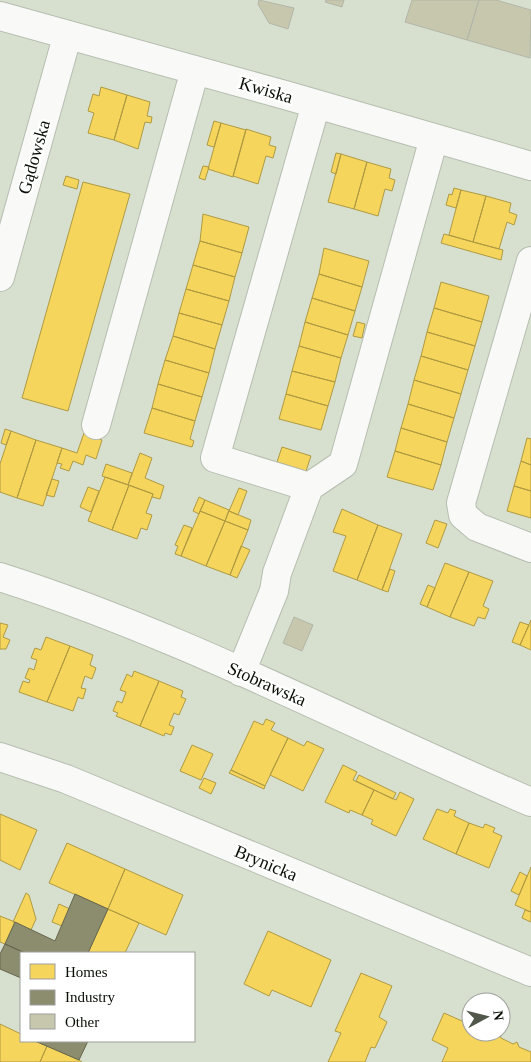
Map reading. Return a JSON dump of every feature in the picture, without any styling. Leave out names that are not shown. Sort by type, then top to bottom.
[{"type":"street","name":"Kwiska","points":[[0,16],[67,37],[195,70],[531,166]]},
{"type":"street","name":"Gądowska","points":[[0,277],[67,37]]},
{"type":"street","points":[[96,425],[195,70]]},
{"type":"street","points":[[309,487],[216,458],[316,104]]},
{"type":"street","points":[[241,672],[274,591],[278,573],[309,487],[343,464],[434,138]]},
{"type":"street","points":[[531,260],[461,503],[463,516],[478,527],[531,548]]},
{"type":"street","name":"Stobrawska","points":[[0,577],[42,590],[147,630],[441,764],[531,802]]},
{"type":"street","name":"Brynicka","points":[[0,757],[66,779],[531,972]]},
{"type":"building: Homes","points":[[101,87],[127,95],[114,140],[88,133],[94,113],[88,111],[93,94],[99,96]]},
{"type":"building: Homes","points":[[127,95],[150,102],[147,116],[152,117],[151,123],[145,122],[138,149],[114,140]]},
{"type":"building: Homes","points":[[214,121],[221,123],[214,147],[207,145]]},
{"type":"building: Homes","points":[[221,123],[246,130],[233,177],[208,169]]},
{"type":"building: Homes","points":[[246,129],[271,137],[269,145],[276,147],[273,158],[266,156],[258,184],[233,176]]},
{"type":"building: Homes","points":[[336,153],[341,154],[336,174],[331,172]]},
{"type":"building: Homes","points":[[341,154],[367,162],[354,209],[328,202]]},
{"type":"building: Homes","points":[[367,162],[391,169],[389,178],[395,180],[392,191],[385,189],[378,216],[354,209]]},
{"type":"building: Homes","points":[[203,166],[209,167],[205,180],[199,178]]},
{"type":"building: Homes","points":[[66,176],[79,180],[77,189],[63,185]]},
{"type":"building: Homes","points":[[83,182],[130,194],[68,411],[22,398]]},
{"type":"building: Homes","points":[[454,188],[461,190],[456,208],[446,205],[449,194],[452,195]]},
{"type":"building: Homes","points":[[461,190],[486,196],[473,242],[449,235]]},
{"type":"building: Homes","points":[[486,196],[511,203],[509,212],[517,215],[514,225],[507,222],[499,249],[473,242]]},
{"type":"building: Homes","points":[[203,214],[249,227],[242,253],[200,241]]},
{"type":"building: Homes","points":[[444,234],[503,250],[501,260],[441,243]]},
{"type":"building: Homes","points":[[200,241],[242,253],[235,277],[193,265]]},
{"type":"building: Homes","points":[[324,248],[369,261],[362,287],[319,274]]},
{"type":"building: Homes","points":[[193,265],[235,277],[229,301],[186,289]]},
{"type":"building: Homes","points":[[319,274],[362,287],[355,311],[312,298]]},
{"type":"building: Homes","points":[[441,282],[489,296],[482,322],[434,308]]},
{"type":"building: Homes","points":[[186,289],[229,301],[222,325],[179,313]]},
{"type":"building: Homes","points":[[312,298],[355,311],[348,335],[305,322]]},
{"type":"building: Homes","points":[[434,308],[482,322],[475,346],[427,332]]},
{"type":"building: Homes","points":[[179,313],[222,325],[215,349],[173,336]]},
{"type":"building: Homes","points":[[305,322],[348,335],[341,358],[299,346]]},
{"type":"building: Homes","points":[[357,322],[365,324],[362,338],[353,336]]},
{"type":"building: Homes","points":[[427,332],[475,346],[468,370],[421,356]]},
{"type":"building: Homes","points":[[173,336],[215,349],[209,373],[165,360]]},
{"type":"building: Homes","points":[[299,346],[341,358],[335,382],[292,371]]},
{"type":"building: Homes","points":[[421,356],[468,370],[461,394],[414,380]]},
{"type":"building: Homes","points":[[165,360],[209,373],[202,397],[158,384]]},
{"type":"building: Homes","points":[[292,371],[335,382],[328,406],[286,394]]},
{"type":"building: Homes","points":[[414,380],[461,394],[454,418],[408,404]]},
{"type":"building: Homes","points":[[158,384],[202,397],[195,421],[152,408]]},
{"type":"building: Homes","points":[[286,394],[328,406],[321,430],[279,419]]},
{"type":"building: Homes","points":[[408,404],[454,418],[447,442],[401,428]]},
{"type":"building: Homes","points":[[152,408],[195,421],[190,439],[194,441],[192,447],[144,433]]},
{"type":"building: Homes","points":[[401,428],[447,442],[441,465],[395,451]]},
{"type":"building: Homes","points":[[5,429],[11,431],[6,445],[1,443]]},
{"type":"building: Homes","points":[[11,431],[36,440],[17,498],[0,492],[0,464]]},
{"type":"building: Homes","points":[[84,433],[102,440],[96,459],[86,455],[83,465],[73,461],[69,471],[60,468],[62,464],[57,463],[62,448],[77,453]]},
{"type":"building: Homes","points":[[527,438],[531,439],[531,465],[521,461]]},
{"type":"building: Homes","points":[[36,440],[62,448],[43,506],[17,498]]},
{"type":"building: Homes","points":[[282,447],[311,456],[306,471],[277,462]]},
{"type":"building: Homes","points":[[395,451],[441,465],[433,490],[387,477]]},
{"type":"building: Homes","points":[[140,453],[152,458],[145,478],[164,486],[160,499],[152,497],[153,494],[128,485]]},
{"type":"building: Homes","points":[[521,461],[531,465],[531,491],[514,486]]},
{"type":"building: Homes","points":[[106,464],[132,473],[128,485],[102,476]]},
{"type":"building: Homes","points":[[105,477],[129,485],[112,530],[88,521]]},
{"type":"building: Homes","points":[[52,479],[59,481],[54,497],[46,495]]},
{"type":"building: Homes","points":[[129,485],[153,494],[146,513],[152,515],[147,530],[141,528],[137,539],[112,530]]},
{"type":"building: Homes","points":[[514,486],[531,491],[531,518],[507,511]]},
{"type":"building: Homes","points":[[88,487],[99,491],[91,512],[80,507]]},
{"type":"building: Homes","points":[[239,488],[247,491],[238,515],[229,511]]},
{"type":"building: Homes","points":[[199,497],[205,500],[199,514],[193,511]]},
{"type":"building: Homes","points":[[205,500],[229,510],[225,521],[200,511]]},
{"type":"building: Homes","points":[[342,509],[378,525],[357,580],[333,571],[346,536],[333,532]]},
{"type":"building: Homes","points":[[200,511],[225,521],[206,566],[181,556]]},
{"type":"building: Homes","points":[[229,511],[251,520],[248,530],[225,521]]},
{"type":"building: Homes","points":[[435,520],[447,524],[438,548],[426,543]]},
{"type":"building: Homes","points":[[225,521],[248,530],[230,575],[206,566]]},
{"type":"building: Homes","points":[[184,525],[192,528],[181,556],[175,554],[178,546],[175,545]]},
{"type":"building: Homes","points":[[378,525],[402,534],[382,590],[357,580]]},
{"type":"building: Homes","points":[[241,546],[250,550],[237,578],[230,575]]},
{"type":"building: Homes","points":[[445,563],[469,572],[450,617],[427,607]]},
{"type":"building: Homes","points":[[390,569],[395,571],[388,592],[382,590]]},
{"type":"building: Homes","points":[[469,572],[493,581],[483,606],[489,609],[485,619],[478,617],[474,626],[450,617]]},
{"type":"building: Homes","points":[[428,585],[435,588],[427,607],[420,604]]},
{"type":"building: Homes","points":[[531,620],[531,650],[520,645]]},
{"type":"building: Homes","points":[[520,622],[529,625],[520,645],[512,642]]},
{"type":"building: Homes","points":[[0,623],[8,625],[3,637],[10,640],[6,649],[0,649]]},
{"type":"building: Homes","points":[[46,637],[70,646],[47,702],[19,692],[23,681],[29,683],[30,680],[25,678],[29,668],[34,670],[37,660],[31,658],[35,648],[41,650]]},
{"type":"building: Homes","points":[[70,646],[93,655],[90,665],[96,668],[92,679],[85,676],[81,688],[86,689],[83,699],[78,697],[73,711],[47,702]]},
{"type":"building: Homes","points":[[134,671],[159,681],[140,726],[116,716],[118,713],[113,711],[117,701],[122,703],[126,692],[120,690],[127,674],[132,677]]},
{"type":"building: Homes","points":[[159,681],[183,691],[181,697],[186,699],[179,715],[174,713],[169,725],[174,727],[171,735],[165,733],[164,736],[140,726]]},
{"type":"building: Homes","points":[[266,719],[275,723],[271,730],[288,738],[265,786],[231,770],[254,721],[263,725]]},
{"type":"building: Homes","points":[[288,738],[304,746],[307,741],[324,749],[303,791],[270,775]]},
{"type":"building: Homes","points":[[192,745],[213,754],[201,780],[180,771]]},
{"type":"building: Homes","points":[[343,765],[357,772],[353,780],[374,790],[362,815],[350,810],[349,813],[325,802]]},
{"type":"building: Homes","points":[[231,770],[265,786],[264,789],[229,773]]},
{"type":"building: Homes","points":[[359,775],[396,793],[393,799],[356,781]]},
{"type":"building: Homes","points":[[204,778],[216,783],[211,794],[199,788]]},
{"type":"building: Homes","points":[[374,790],[396,800],[400,792],[414,799],[396,836],[371,824],[373,820],[362,815]]},
{"type":"building: Homes","points":[[437,809],[448,813],[450,809],[456,811],[454,816],[469,823],[456,854],[423,839]]},
{"type":"building: Homes","points":[[0,814],[37,830],[20,870],[0,860]]},
{"type":"building: Homes","points":[[469,823],[483,828],[485,824],[495,828],[493,832],[502,836],[489,868],[456,854]]},
{"type":"building: Homes","points":[[67,843],[125,869],[108,909],[49,883]]},
{"type":"building: Homes","points":[[531,867],[531,912],[515,905]]},
{"type":"building: Homes","points":[[125,869],[183,895],[166,935],[108,909]]},
{"type":"building: Homes","points":[[520,872],[527,876],[519,895],[511,891]]},
{"type":"building: Homes","points":[[26,893],[29,895],[36,919],[31,930],[13,922]]},
{"type":"building: Homes","points":[[59,904],[70,909],[62,926],[52,922]]},
{"type":"building: Homes","points":[[108,909],[139,923],[125,952],[88,952]]},
{"type":"building: Homes","points":[[525,910],[531,912],[531,922],[522,918]]},
{"type":"building: Homes","points":[[0,916],[15,922],[5,944],[0,942]]},
{"type":"building: Homes","points":[[268,931],[331,960],[311,1007],[272,990],[269,996],[244,984]]},
{"type":"building: Homes","points":[[361,973],[392,986],[379,1017],[387,1022],[375,1048],[371,1047],[365,1062],[328,1062],[341,1033],[335,1031]]},
{"type":"building: Homes","points":[[444,1013],[461,1021],[461,1042],[509,1042],[513,1044],[517,1042],[519,1047],[531,1052],[531,1062],[442,1062],[448,1048],[432,1040]]},
{"type":"building: Homes","points":[[0,1024],[20,1034],[20,1042],[37,1042],[47,1046],[40,1062],[0,1062]]},
{"type":"building: Homes","points":[[47,1046],[79,1060],[82,1062],[40,1062]]},
{"type":"building: Industry","points":[[75,894],[108,909],[88,952],[23,952],[5,944],[15,922],[55,941]]},
{"type":"building: Industry","points":[[5,944],[23,952],[20,952],[20,978],[0,969],[0,954]]},
{"type":"building: Industry","points":[[37,1042],[88,1042],[79,1060]]},
{"type":"building: Other","points":[[259,0],[294,8],[288,29],[269,23],[258,4]]},
{"type":"building: Other","points":[[326,0],[344,0],[342,7],[325,2]]},
{"type":"building: Other","points":[[412,0],[479,0],[467,40],[405,22]]},
{"type":"building: Other","points":[[479,0],[496,0],[531,10],[530,58],[467,40]]},
{"type":"building: Other","points":[[294,617],[313,625],[302,651],[283,643]]}]
